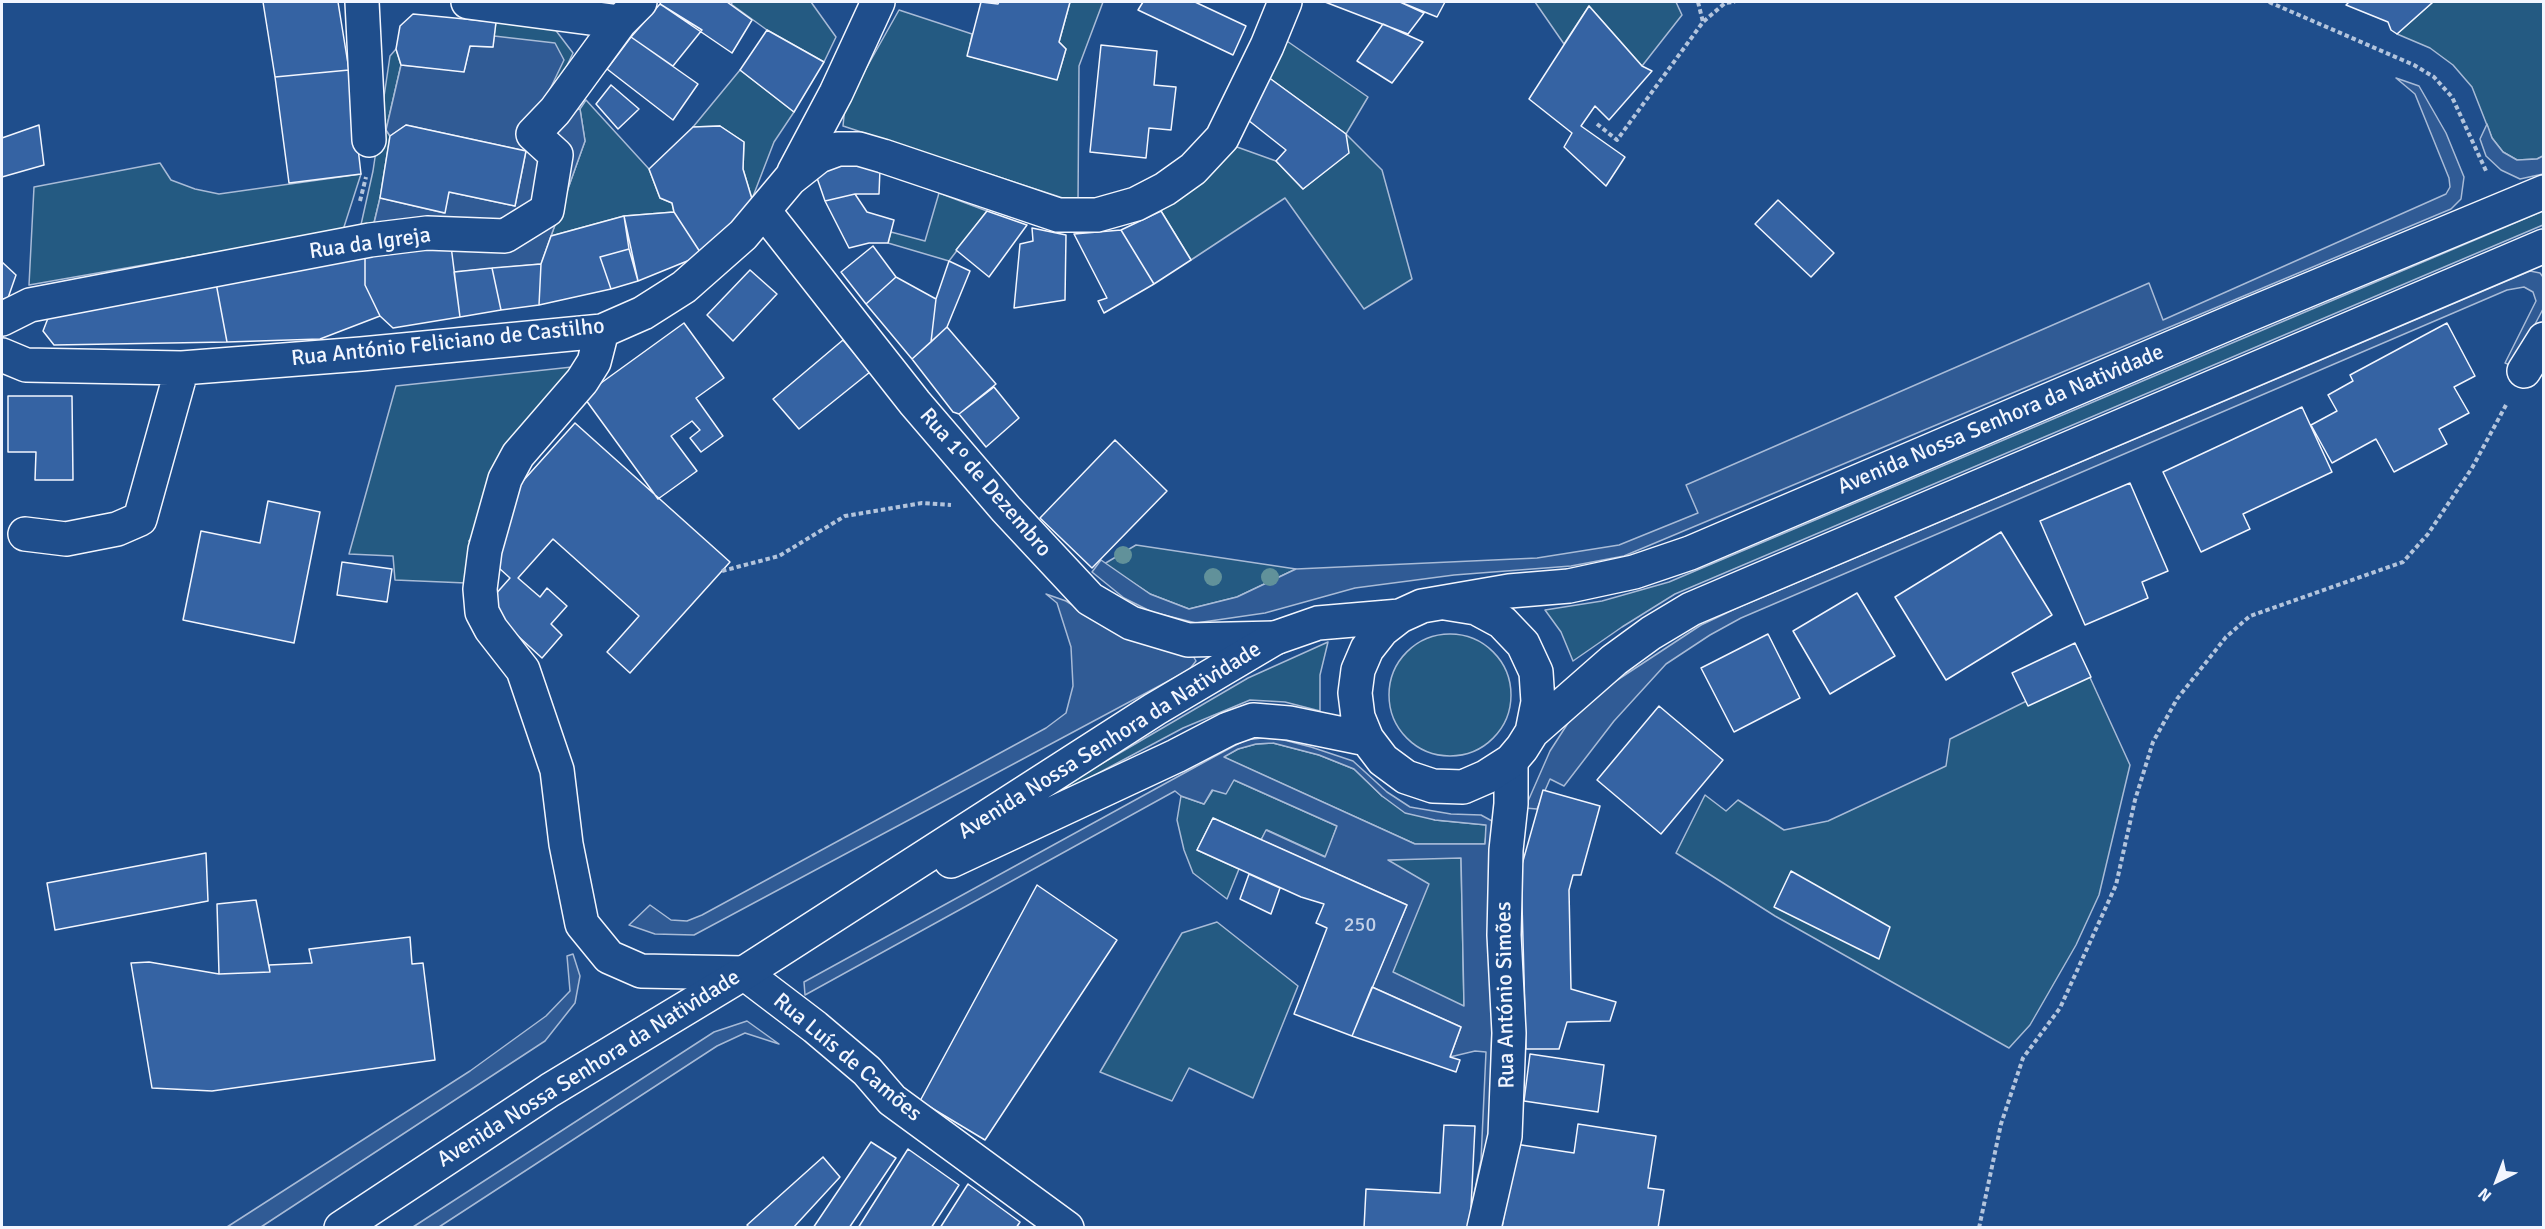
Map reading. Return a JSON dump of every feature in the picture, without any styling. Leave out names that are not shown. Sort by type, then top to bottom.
[{"type":"street","points":[[362,2],[369,140]]},
{"type":"street","points":[[468,2],[630,12]]},
{"type":"street","points":[[790,179],[836,93],[878,2]]},
{"type":"street","name":"Rua António Feliciano de Castilho","points":[[2,355],[26,365],[182,368],[602,331],[643,312],[684,287],[743,235],[790,179],[819,156],[838,149],[859,149],[1058,215],[1097,215],[1136,204],[1166,189],[1193,169],[1222,138],[1267,46],[1285,2]]},
{"type":"street","name":"Rua da Igreja","points":[[2,319],[30,306],[359,243],[427,233],[505,236],[547,210],[556,155],[533,134],[555,111],[630,12]]},
{"type":"street","name":"Avenida Nossa Senhora da Natividade","points":[[2544,192],[2259,310],[1690,553],[1634,572],[1569,586],[1509,591],[1422,606],[1400,616],[1382,630],[1367,649],[1358,670],[1355,693],[1358,717],[1367,739],[1383,760],[1406,777],[1433,786],[1463,787],[1486,777],[1511,761],[1532,732],[1614,660],[1651,633],[1691,609],[2544,246]]},
{"type":"street","name":"Rua 1º de Dezembro","points":[[764,211],[915,403],[1006,508],[1090,599],[1131,623],[1188,640],[1275,638]]},
{"type":"street","points":[[602,331],[594,362],[582,381],[518,455],[505,479],[485,550],[480,589],[482,612],[491,629],[523,670],[534,696],[557,770],[566,844],[582,924],[609,957],[641,971],[744,973]]},
{"type":"street","points":[[2524,371],[2544,339]]},
{"type":"street","points":[[24,534],[66,539],[117,529],[140,519],[182,368]]},
{"type":"street","name":"Avenida Nossa Senhora da Natividade","points":[[1445,603],[1476,608],[1502,622],[1523,644],[1536,672],[1538,702],[1532,732]]},
{"type":"street","name":"Avenida Nossa Senhora da Natividade","points":[[341,1227],[550,1090],[744,973],[1155,710],[1275,638],[1318,623],[1400,616]]},
{"type":"street","name":"Avenida Nossa Senhora da Natividade","points":[[838,913],[1176,756],[1228,729],[1253,720],[1289,723],[1367,739]]},
{"type":"street","name":"Rua António Simões","points":[[1484,1227],[1505,1136],[1509,1033],[1504,924],[1506,849],[1511,804],[1511,761]]},
{"type":"street","name":"Rua Luís de Camões","points":[[744,973],[815,1027],[867,1071],[892,1100],[1067,1227]]},
{"type":"path","points":[[1698,2],[1703,22]]},
{"type":"path","points":[[1597,124],[1617,140],[1703,22],[1725,3],[1735,2]]},
{"type":"path","points":[[2269,2],[2414,65],[2434,76],[2452,97],[2504,209]]},
{"type":"path","points":[[359,243],[369,140]]},
{"type":"path","points":[[1979,1227],[2001,1124],[2023,1058],[2060,1008],[2116,885],[2135,800],[2153,742],[2177,699],[2226,637],[2250,616],[2403,562],[2428,534],[2472,468],[2524,371]]},
{"type":"path","points":[[722,571],[778,556],[845,516],[922,503],[1006,508]]},
{"type":"shaded area","points":[[733,2],[811,2],[836,37],[824,62],[767,30],[731,4]]},
{"type":"shaded area","points":[[1070,2],[1103,2],[1079,66],[1078,203],[843,126],[845,106],[899,10],[972,34],[968,56],[1057,79],[1066,49],[1059,42]]},
{"type":"shaded area","points":[[1535,2],[1676,2],[1682,15],[1642,66],[1589,6],[1564,44]]},
{"type":"shaded area","points":[[2433,2],[2543,2],[2543,156],[2537,159],[2517,160],[2503,152],[2492,138],[2472,87],[2453,65],[2430,48],[2397,34]]},
{"type":"shaded area","points":[[496,22],[554,28],[573,53],[547,108],[494,36]]},
{"type":"shaded area","points":[[494,36],[555,43],[564,60],[541,108],[561,113],[580,109],[585,141],[541,264],[454,272],[370,240],[380,198],[444,213],[449,192],[515,206],[526,151],[406,125],[390,136],[386,130],[401,65],[464,71],[470,46],[493,47]]},
{"type":"shaded area","points":[[1284,39],[1368,97],[1346,134],[1268,77]]},
{"type":"shaded area","points":[[396,49],[401,65],[386,130],[390,136],[380,198],[371,235],[358,238],[373,171],[390,56]]},
{"type":"shaded area","points":[[740,70],[794,112],[774,142],[752,199],[743,169],[744,142],[720,126],[693,127]]},
{"type":"shaded area","points":[[2396,78],[2419,86],[2446,133],[2464,177],[2461,199],[2451,209],[1624,556],[1571,566],[1454,575],[1355,588],[1265,613],[1196,623],[1152,612],[1124,598],[1092,572],[1101,560],[1150,594],[1189,609],[1237,597],[1296,569],[1537,558],[1619,545],[1698,513],[1686,485],[2149,283],[2163,320],[2446,194],[2450,187],[2449,178],[2415,94]]},
{"type":"shaded area","points":[[586,100],[649,169],[660,198],[672,203],[674,212],[624,216],[551,236],[585,141],[580,109]]},
{"type":"shaded area","points":[[2487,124],[2492,138],[2503,152],[2517,160],[2537,159],[2543,156],[2543,174],[2520,179],[2501,170],[2486,156],[2480,139]]},
{"type":"shaded area","points":[[1346,134],[1382,170],[1412,279],[1364,309],[1285,198],[1191,260],[1161,211],[1237,147],[1276,161],[1303,189],[1348,153]]},
{"type":"shaded area","points":[[160,163],[171,180],[195,189],[219,194],[361,174],[343,230],[29,285],[34,187]]},
{"type":"shaded area","points":[[939,193],[987,211],[949,261],[888,243],[891,232],[925,241]]},
{"type":"shaded area","points":[[2543,211],[2543,225],[1675,594],[1573,661],[1561,632],[1545,610],[1602,601],[1669,582]]},
{"type":"shaded area","points":[[2530,271],[2540,273],[2543,277],[2543,309],[2513,366],[2505,363],[2536,301],[2533,292],[2524,287],[2507,290],[1741,618],[1666,664],[1614,721],[1564,786],[1550,779],[1537,809],[1525,808],[1550,751],[1570,720],[1599,692],[1701,625]]},
{"type":"shaded area","points":[[572,367],[511,439],[466,583],[395,580],[393,556],[349,554],[396,386]]},
{"type":"shaded area","points":[[1136,545],[1296,569],[1237,597],[1189,609],[1150,594],[1104,564]]},
{"type":"shaded area","points":[[1046,594],[1066,601],[1115,631],[1192,654],[1196,661],[1189,670],[694,935],[655,934],[629,925],[650,905],[671,920],[687,921],[702,915],[1046,728],[1066,713],[1073,686],[1071,647],[1057,603]]},
{"type":"shaded area","points":[[1450,634],[1473,638],[1493,652],[1507,672],[1511,695],[1507,718],[1493,738],[1473,752],[1450,756],[1427,752],[1407,738],[1393,718],[1389,695],[1393,672],[1407,652],[1427,638]]},
{"type":"shaded area","points":[[1328,642],[1320,675],[1320,711],[1285,702],[1250,700],[1183,728],[945,855],[1248,678]]},
{"type":"shaded area","points":[[2087,671],[2130,765],[2099,895],[2076,945],[2030,1025],[2009,1048],[1775,916],[1676,853],[1705,795],[1726,811],[1738,800],[1784,830],[1828,821],[1946,766],[1950,739]]},
{"type":"shaded area","points":[[1280,739],[1311,747],[1353,761],[1387,792],[1410,807],[1451,814],[1481,815],[1492,821],[1494,830],[1489,1148],[1468,1223],[1481,1160],[1486,1052],[1475,1051],[1450,1057],[1461,1027],[1372,987],[1407,905],[1261,840],[1266,830],[1325,857],[1337,826],[1234,780],[1226,794],[1212,790],[1204,804],[1181,796],[1175,791],[805,995],[804,982],[1245,740]],"holes":[[[1273,743],[1319,755],[1354,769],[1382,796],[1405,813],[1435,820],[1486,825],[1485,844],[1415,844],[1224,757],[1238,749],[1256,744]],[[1461,858],[1464,1006],[1393,972],[1429,884],[1388,860]]]},
{"type":"shaded area","points":[[1273,743],[1319,755],[1354,769],[1382,796],[1435,820],[1487,825],[1485,844],[1415,844],[1223,757],[1238,749],[1256,744]]},
{"type":"shaded area","points":[[1234,780],[1337,826],[1326,857],[1267,830],[1261,840],[1213,818],[1197,850],[1239,869],[1227,899],[1193,873],[1184,850],[1177,820],[1181,796],[1204,804],[1213,790]]},
{"type":"shaded area","points":[[1461,857],[1464,1007],[1392,972],[1428,884],[1386,860]]},
{"type":"shaded area","points":[[1217,922],[1298,986],[1253,1098],[1189,1068],[1172,1101],[1100,1072],[1182,933]]},
{"type":"shaded area","points":[[573,954],[580,976],[575,1003],[545,1041],[261,1227],[227,1227],[470,1071],[546,1016],[570,991],[567,956]]},
{"type":"shaded area","points":[[747,1021],[779,1044],[745,1033],[717,1046],[439,1227],[413,1227],[714,1032]]},
{"type":"building","points":[[263,2],[338,2],[349,70],[275,77]]},
{"type":"building","points":[[661,2],[727,2],[752,20],[732,53],[660,4]]},
{"type":"building","points":[[981,2],[998,4],[999,2],[1070,2],[1059,42],[1066,49],[1057,80],[967,56]]},
{"type":"building","points":[[1143,2],[1195,2],[1246,26],[1233,55],[1138,10]]},
{"type":"building","points":[[1325,2],[1400,2],[1424,13],[1408,34]]},
{"type":"building","points":[[1400,2],[1445,2],[1437,17]]},
{"type":"building","points":[[2349,2],[2433,2],[2397,34],[2391,30],[2388,22],[2346,5]]},
{"type":"building","points":[[660,4],[702,30],[673,66],[631,37]]},
{"type":"building","points":[[1589,6],[1642,66],[1652,71],[1609,120],[1595,106],[1581,126],[1625,157],[1606,186],[1564,147],[1572,133],[1529,99]]},
{"type":"building","points":[[413,14],[496,22],[493,47],[470,46],[464,72],[401,65],[396,49],[400,26]]},
{"type":"building","points":[[1383,24],[1423,42],[1392,83],[1357,61]]},
{"type":"building","points":[[767,30],[824,62],[794,112],[740,70]]},
{"type":"building","points":[[631,37],[698,84],[673,120],[607,69]]},
{"type":"building","points":[[1101,45],[1157,51],[1154,85],[1176,87],[1171,130],[1149,128],[1146,158],[1090,152]]},
{"type":"building","points":[[349,70],[361,174],[289,183],[275,77]]},
{"type":"building","points":[[1268,77],[1346,134],[1349,153],[1303,189],[1276,161],[1286,150],[1248,120]]},
{"type":"building","points":[[611,85],[639,109],[618,129],[596,104]]},
{"type":"building","points":[[39,125],[44,165],[2,177],[2,138]]},
{"type":"building","points":[[406,125],[526,151],[515,206],[449,192],[445,213],[380,198],[390,136]]},
{"type":"building","points":[[720,126],[744,142],[743,169],[752,199],[745,212],[702,255],[674,212],[672,203],[660,198],[649,169],[693,127]]},
{"type":"building","points":[[843,162],[880,169],[879,194],[855,194],[825,201],[816,175]]},
{"type":"building","points":[[855,194],[867,212],[894,220],[888,243],[869,243],[849,248],[825,201]]},
{"type":"building","points":[[1778,200],[1834,253],[1811,277],[1755,224]]},
{"type":"building","points":[[987,211],[1027,225],[989,277],[956,250]]},
{"type":"building","points":[[1161,211],[1191,260],[1154,284],[1121,230]]},
{"type":"building","points":[[674,212],[702,255],[638,281],[624,216]]},
{"type":"building","points":[[624,216],[629,249],[600,257],[611,289],[539,305],[541,264],[551,236]]},
{"type":"building","points":[[1032,228],[1066,235],[1065,300],[1014,308],[1020,244],[1033,241]]},
{"type":"building","points":[[1121,230],[1154,284],[1104,313],[1098,301],[1107,298],[1074,234]]},
{"type":"building","points":[[450,238],[460,317],[393,328],[380,316],[365,285],[365,254]]},
{"type":"building","points":[[873,246],[896,277],[866,304],[841,272]]},
{"type":"building","points":[[629,249],[638,281],[611,289],[600,257]]},
{"type":"building","points":[[365,254],[365,285],[380,316],[320,339],[227,342],[216,283]]},
{"type":"building","points":[[949,261],[970,271],[947,327],[931,342],[936,299]]},
{"type":"building","points":[[2,262],[16,275],[8,298],[2,299]]},
{"type":"building","points":[[541,264],[539,305],[501,310],[492,268]]},
{"type":"building","points":[[492,268],[501,310],[460,317],[454,272]]},
{"type":"building","points":[[750,270],[777,294],[733,341],[707,315]]},
{"type":"building","points":[[896,277],[936,299],[931,342],[912,359],[866,304]]},
{"type":"building","points":[[216,283],[227,342],[54,345],[43,331],[50,313]]},
{"type":"building","points":[[684,323],[724,378],[696,398],[723,436],[701,452],[690,438],[700,430],[692,421],[671,436],[697,471],[658,499],[583,396]]},
{"type":"building","points":[[2447,323],[2475,376],[2454,387],[2469,413],[2439,429],[2447,444],[2394,472],[2376,439],[2332,463],[2311,425],[2337,411],[2328,395],[2353,381],[2350,375]]},
{"type":"building","points":[[947,327],[996,384],[959,414],[953,412],[912,359]]},
{"type":"building","points":[[843,340],[870,372],[799,429],[773,399]]},
{"type":"building","points":[[994,387],[1019,418],[986,447],[959,414]]},
{"type":"building","points":[[8,396],[72,396],[73,480],[35,480],[36,452],[8,452]]},
{"type":"building","points":[[2302,407],[2332,472],[2243,514],[2250,529],[2201,552],[2163,472]]},
{"type":"building","points":[[575,423],[730,562],[630,673],[607,652],[639,616],[553,539],[518,578],[540,597],[547,588],[567,606],[551,624],[562,635],[542,658],[485,606],[510,578],[469,541]]},
{"type":"building","points":[[1115,440],[1167,491],[1092,568],[1040,518]]},
{"type":"building","points":[[2130,483],[2168,571],[2142,582],[2148,598],[2085,625],[2040,521]]},
{"type":"building","points":[[268,501],[320,512],[294,643],[183,620],[201,531],[260,543]]},
{"type":"building","points":[[2001,532],[2052,615],[1946,680],[1895,597]]},
{"type":"building","points":[[342,562],[392,569],[387,602],[337,595]]},
{"type":"building","points":[[1857,593],[1895,656],[1830,694],[1793,631]]},
{"type":"building","points":[[1768,634],[1800,698],[1734,732],[1701,668]]},
{"type":"building","points":[[2075,643],[2091,677],[2028,706],[2012,673]]},
{"type":"building","points":[[1659,706],[1723,760],[1661,834],[1597,780]]},
{"type":"building","points":[[1543,790],[1600,806],[1581,875],[1573,875],[1569,890],[1571,989],[1616,1002],[1610,1021],[1567,1022],[1559,1049],[1526,1049],[1521,868]]},
{"type":"building","points":[[1213,818],[1407,905],[1352,1036],[1294,1014],[1327,928],[1316,923],[1324,904],[1301,897],[1197,850]]},
{"type":"building","points":[[206,853],[208,901],[55,930],[47,883]]},
{"type":"building","points":[[1791,871],[1890,927],[1879,959],[1774,907]]},
{"type":"building","points":[[1249,874],[1280,888],[1271,914],[1240,899]]},
{"type":"building","points":[[1037,885],[1117,940],[985,1140],[920,1101]]},
{"type":"building","points":[[256,900],[270,972],[219,974],[217,904]]},
{"type":"building","points":[[410,937],[412,964],[423,963],[435,1060],[212,1091],[152,1088],[131,963],[149,962],[219,974],[270,972],[269,965],[312,963],[309,949]]},
{"type":"building","points":[[1372,987],[1461,1027],[1450,1057],[1460,1060],[1456,1072],[1352,1036]]},
{"type":"building","points":[[1530,1054],[1604,1065],[1598,1112],[1524,1101]]},
{"type":"building","points":[[1578,1124],[1656,1136],[1648,1188],[1664,1190],[1658,1228],[1502,1228],[1515,1144],[1574,1153]]},
{"type":"building","points":[[1444,1125],[1475,1126],[1470,1228],[1364,1228],[1366,1189],[1440,1193]]},
{"type":"building","points":[[871,1142],[896,1158],[849,1228],[813,1228]]},
{"type":"building","points":[[908,1149],[959,1185],[931,1228],[858,1228]]},
{"type":"building","points":[[823,1157],[840,1177],[793,1228],[750,1228],[747,1225]]},
{"type":"building","points":[[968,1184],[1020,1222],[1016,1228],[940,1228]]}]
